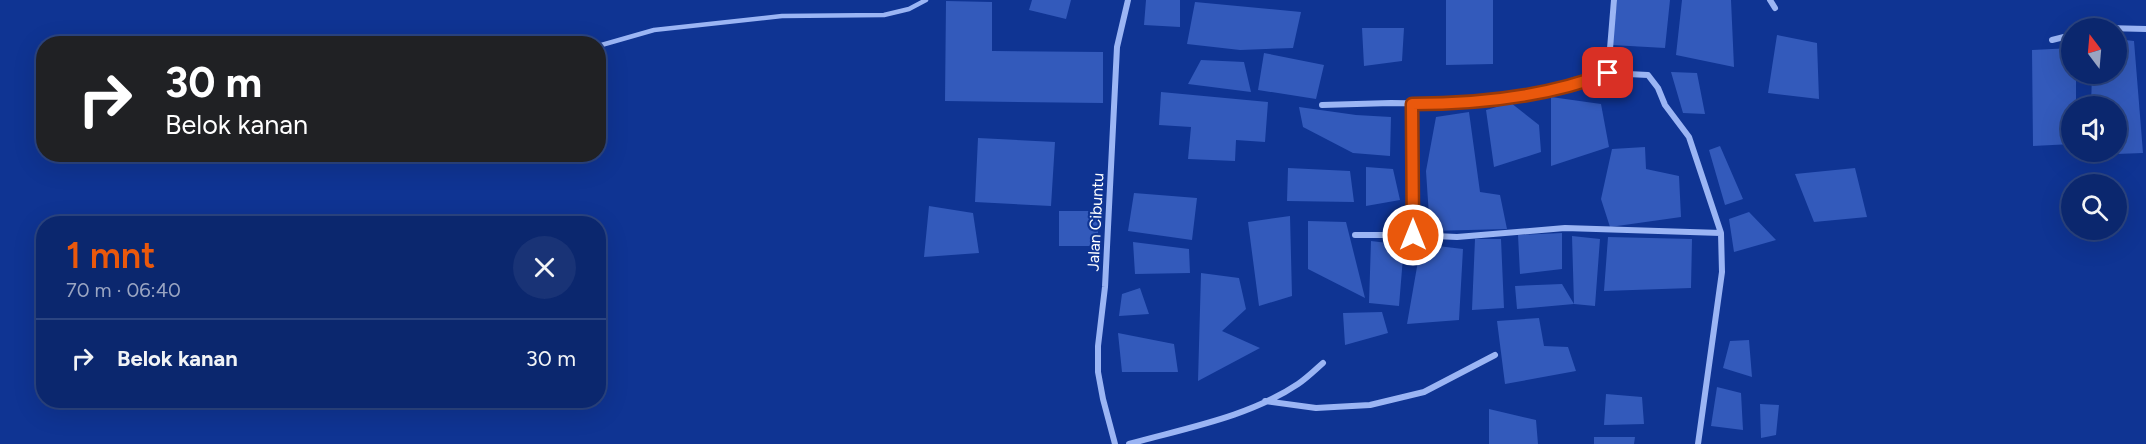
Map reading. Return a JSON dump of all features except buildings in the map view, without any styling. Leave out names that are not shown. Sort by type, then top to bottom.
[{"type":"street","name":"Jalan Cibuntu","points":[[1115,444],[1102,399],[1098,372],[1098,346],[1106,287],[1117,47],[1128,0]]},
{"type":"street","points":[[1608,73],[1614,0]]},
{"type":"street","points":[[1770,0],[1775,8]]},
{"type":"street","points":[[2127,29],[2146,29]]},
{"type":"street","points":[[2052,40],[2061,38]]},
{"type":"street","points":[[1322,105],[1453,104],[1507,98],[1582,83],[1608,73],[1648,75],[1658,88],[1665,105],[1689,137],[1721,233],[1722,272],[1698,444]]},
{"type":"street","points":[[1412,104],[1413,235]]},
{"type":"street","points":[[1355,236],[1456,237],[1565,228],[1721,233]]},
{"type":"street","points":[[1265,401],[1316,408],[1370,405],[1424,392],[1495,355]]},
{"type":"street","points":[[1129,444],[1225,417],[1265,401],[1298,384],[1323,363]]},
{"type":"lane","points":[[606,44],[654,30],[770,17],[884,15],[909,9],[926,0]]},
{"type":"route","points":[[1413,235],[1412,104],[1453,104],[1507,98],[1582,83],[1608,73]]}]
